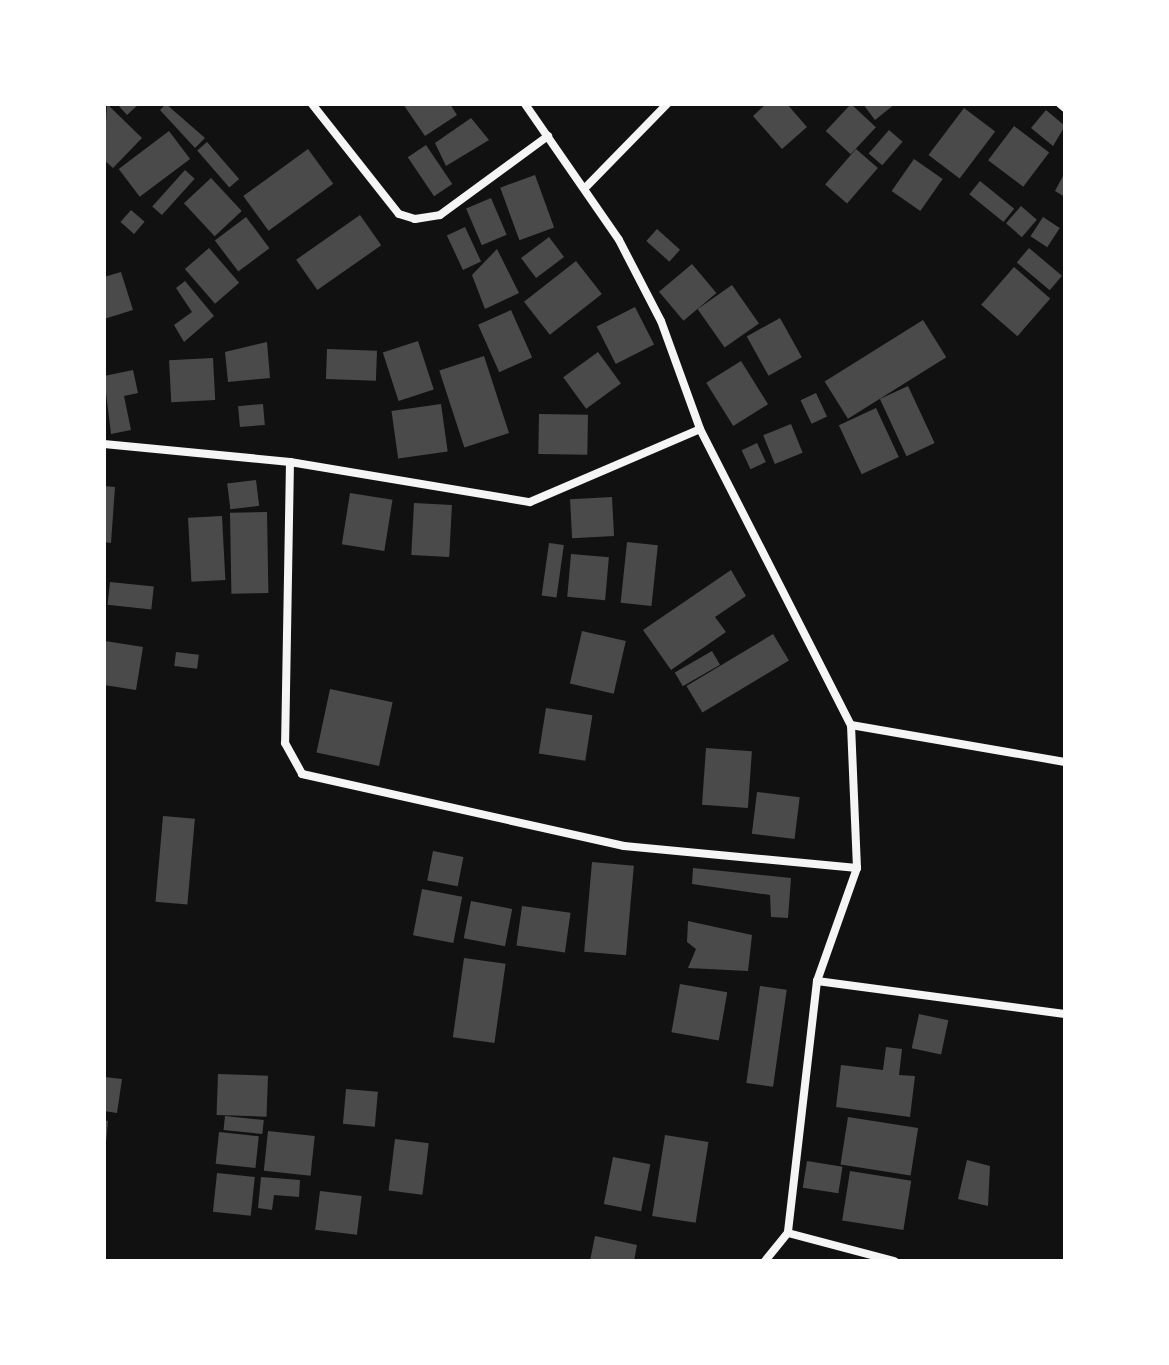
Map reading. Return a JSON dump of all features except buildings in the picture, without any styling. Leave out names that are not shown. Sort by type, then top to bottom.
[{"type":"street","points":[[312,104],[399,214],[415,219],[440,215],[548,136]]},
{"type":"street","points":[[525,104],[587,186],[661,321],[700,429],[851,725],[857,868],[817,981],[788,1233],[765,1261]]},
{"type":"street","points":[[587,186],[667,104]]},
{"type":"street","points":[[1060,104],[1065,108]]},
{"type":"street","points":[[104,444],[290,462],[530,502],[700,429]]},
{"type":"street","points":[[290,462],[285,743],[302,774],[624,846],[857,868]]},
{"type":"street","points":[[851,725],[1065,762]]},
{"type":"street","points":[[817,981],[1065,1014]]},
{"type":"street","points":[[788,1233],[894,1261]]}]
